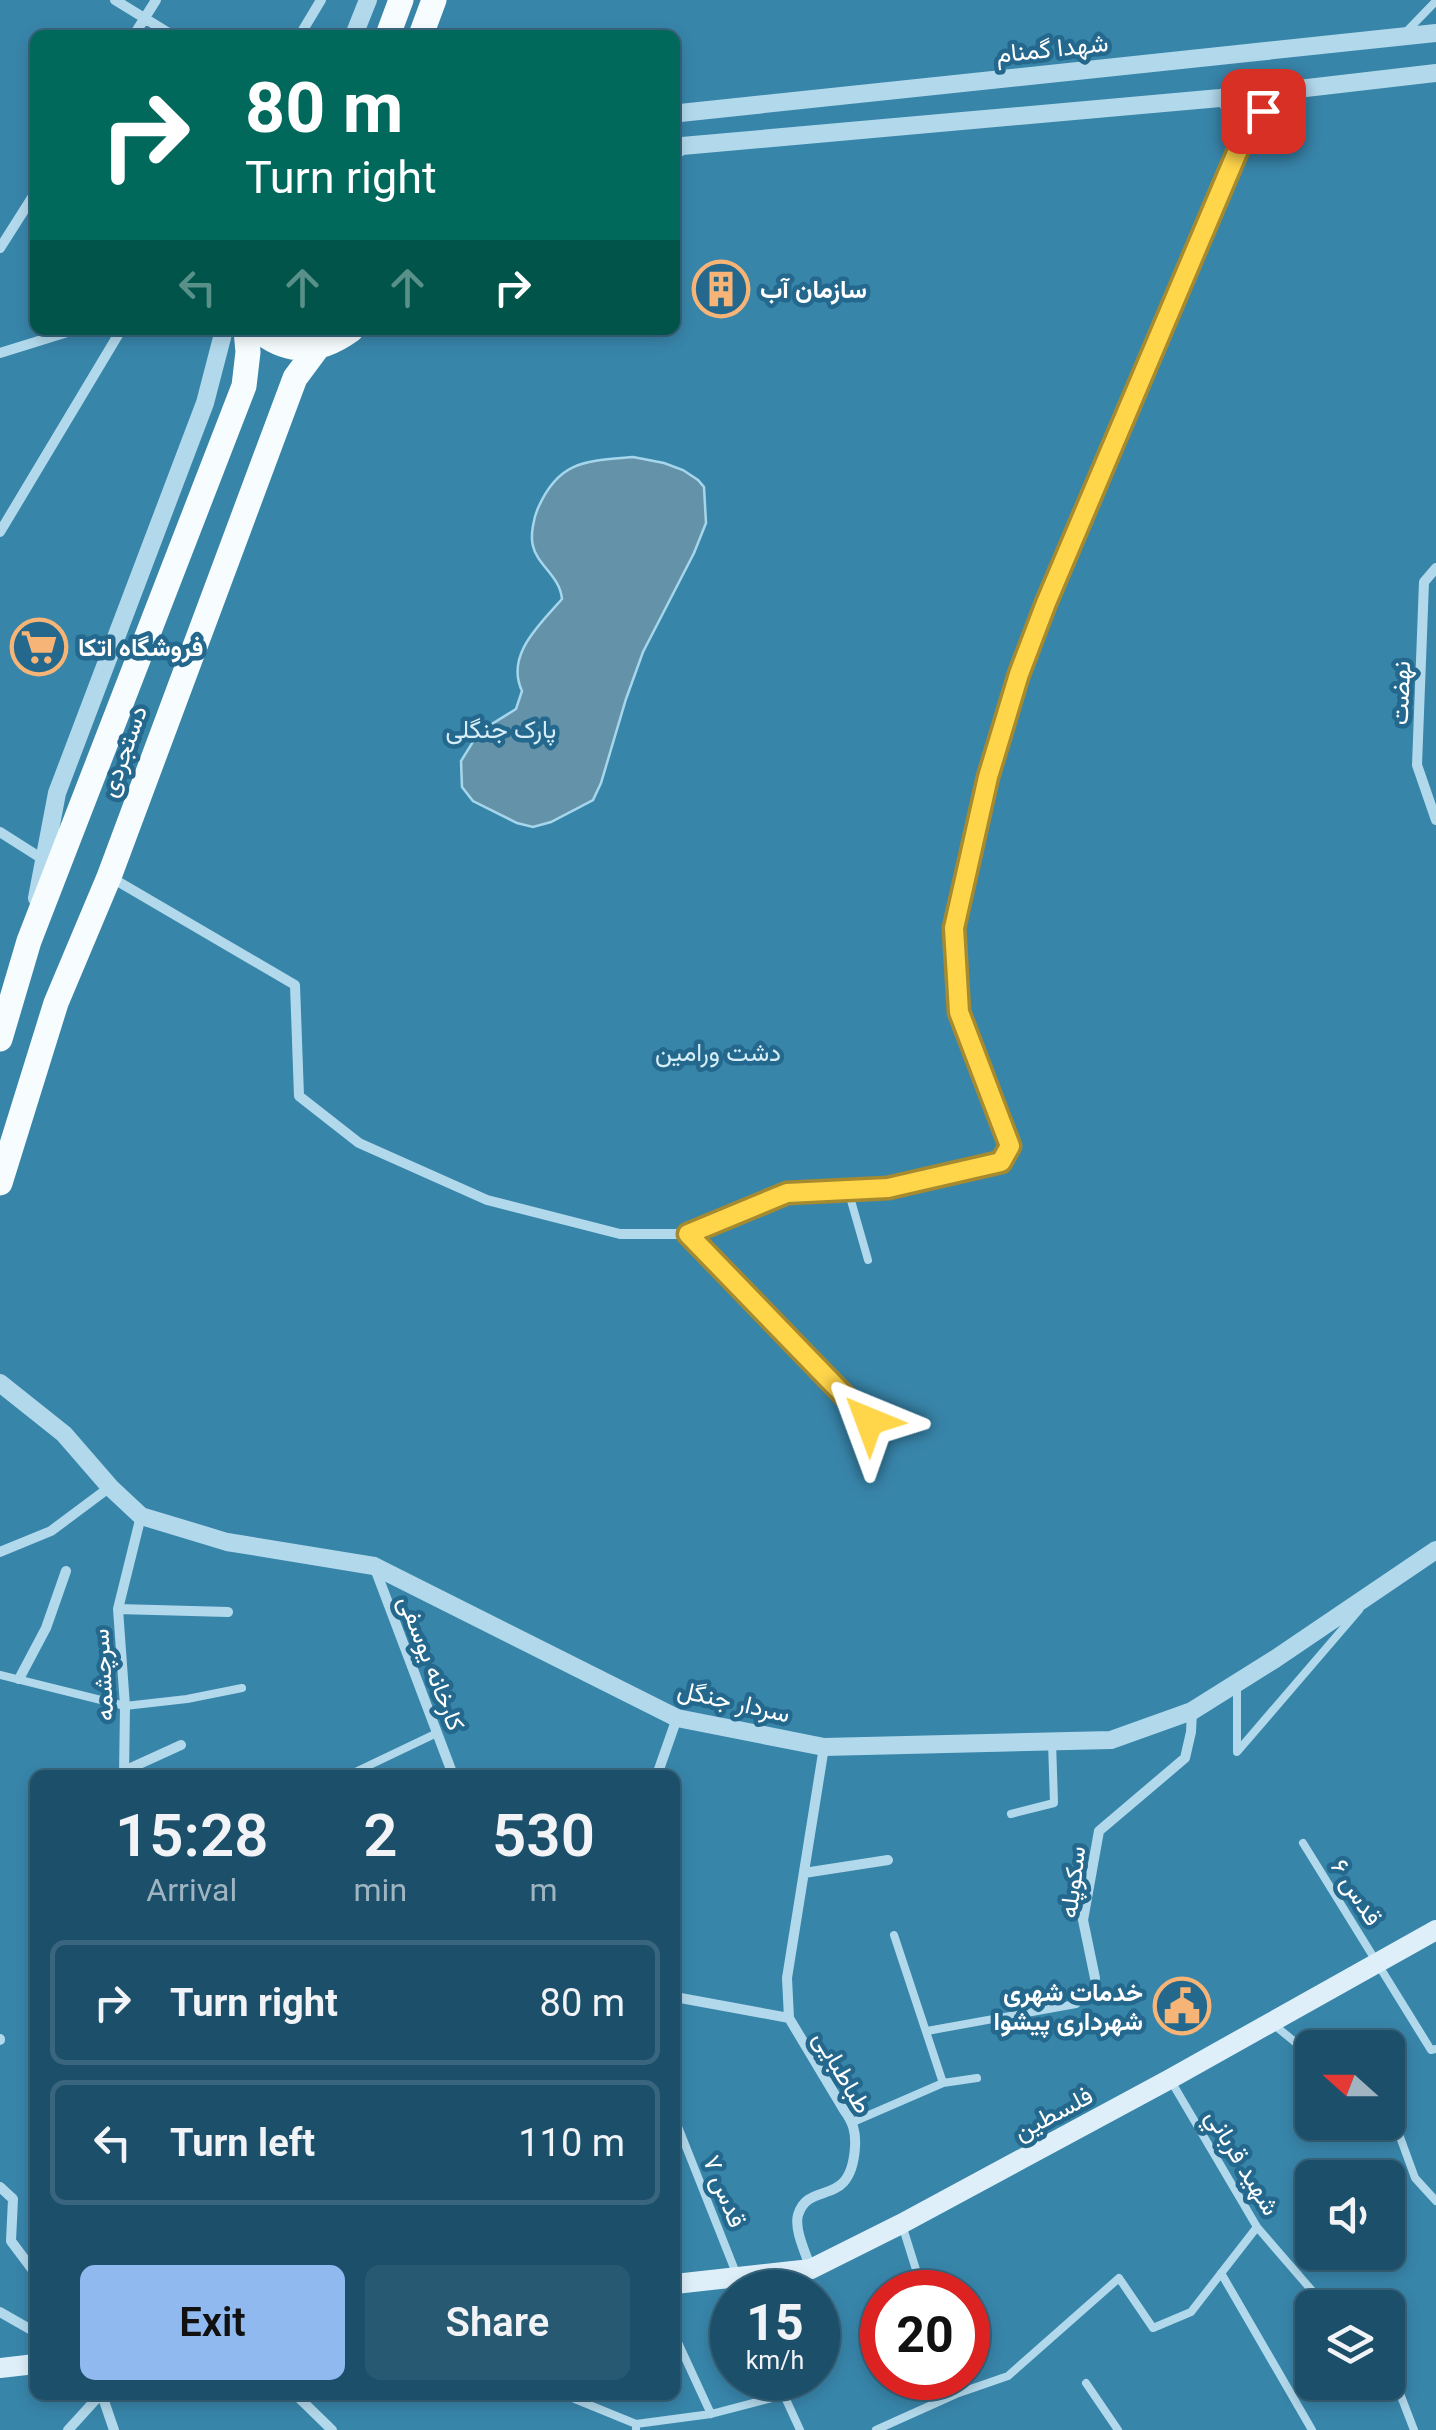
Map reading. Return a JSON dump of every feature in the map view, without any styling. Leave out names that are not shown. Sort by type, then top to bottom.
[{"type":"main road","points":[[390,30],[401,0]]},
{"type":"main road","points":[[423,30],[434,0]]},
{"type":"main road","name":"دستجردی","points":[[0,1039],[29,942],[244,386],[246,335]]},
{"type":"main road","points":[[265,335],[284,346],[302,348],[318,347],[344,335]]},
{"type":"main road","name":"دستجردی","points":[[0,1184],[56,1003],[109,877],[294,378],[318,347]]},
{"type":"main road","name":"فلسطین","points":[[803,2270],[901,2224],[1436,1930]]},
{"type":"main road","name":"فلسطین","points":[[680,2284],[710,2281]]},
{"type":"main road","points":[[0,2368],[30,2365]]},
{"type":"street","points":[[115,0],[164,30]]},
{"type":"street","points":[[137,30],[156,0]]},
{"type":"street","points":[[303,30],[321,0]]},
{"type":"street","points":[[356,30],[368,0]]},
{"type":"street","name":"شهدا گمنام","points":[[680,113],[1436,34]]},
{"type":"street","points":[[680,147],[1220,98],[1436,73]]},
{"type":"street","points":[[109,877],[295,985],[300,1096],[359,1143],[486,1200],[620,1234],[688,1234],[787,1193],[888,1188],[1001,1162],[1010,1146],[959,1012],[954,928],[988,777],[1019,674],[1046,603],[1244,136],[1263,111],[1291,89]]},
{"type":"street","points":[[1220,98],[1230,113],[1235,132],[1232,164]]},
{"type":"street","points":[[0,248],[30,200]]},
{"type":"street","points":[[1,352],[57,335]]},
{"type":"street","points":[[0,532],[118,335]]},
{"type":"street","points":[[29,942],[57,793],[205,403],[223,335]]},
{"type":"street","name":"نهضت","points":[[1436,568],[1424,582],[1417,765],[1436,820]]},
{"type":"street","points":[[2,834],[44,860]]},
{"type":"street","name":"سردار جنگل","points":[[0,1383],[64,1434],[141,1516],[227,1542],[374,1566],[676,1718],[824,1747],[1111,1740],[1192,1711],[1436,1550]]},
{"type":"street","points":[[0,1552],[52,1531],[110,1487]]},
{"type":"street","name":"سرچشمه","points":[[124,1770],[125,1706],[118,1609],[141,1516]]},
{"type":"street","name":"کارخانه یوسفی","points":[[374,1566],[451,1770]]},
{"type":"street","points":[[19,1680],[46,1628],[66,1571]]},
{"type":"street","points":[[118,1609],[228,1612]]},
{"type":"street","name":"سکوپله","points":[[1095,1978],[1082,1920],[1099,1831],[1185,1758],[1192,1711]]},
{"type":"street","points":[[658,1770],[676,1718]]},
{"type":"street","points":[[130,1770],[182,1745]]},
{"type":"street","name":"طباطبایی","points":[[811,2269],[796,2220],[807,2200],[842,2186],[852,2175],[856,2144],[853,2122],[789,2018],[786,1978],[824,1747]]},
{"type":"street","points":[[804,1873],[888,1860]]},
{"type":"street","points":[[680,1998],[789,2018]]},
{"type":"street","points":[[0,2188],[13,2199],[10,2241],[30,2267]]},
{"type":"street","points":[[0,2312],[30,2329]]},
{"type":"street","points":[[68,2430],[96,2400]]},
{"type":"street","points":[[103,2400],[114,2430]]},
{"type":"street","points":[[301,2400],[332,2430]]},
{"type":"lane","points":[[1403,35],[1436,1]]},
{"type":"lane","points":[[848,1190],[868,1260]]},
{"type":"lane","points":[[688,1234],[869,1421]]},
{"type":"lane","points":[[1237,1684],[1237,1752],[1376,1591]]},
{"type":"lane","points":[[0,1674],[125,1706],[242,1688]]},
{"type":"lane","points":[[359,1770],[437,1733]]},
{"type":"lane","points":[[1011,1814],[1054,1803],[1052,1742]]},
{"type":"lane","name":"قدس ۶","points":[[1303,1843],[1431,2050],[1436,2048]]},
{"type":"lane","points":[[894,1936],[943,2083]]},
{"type":"lane","points":[[927,2031],[1076,2004]]},
{"type":"lane","points":[[1271,2022],[1295,2042]]},
{"type":"lane","points":[[853,2122],[943,2083],[978,2078]]},
{"type":"lane","name":"شهيد قرباني","points":[[1170,2079],[1257,2226],[1312,2290]]},
{"type":"lane","name":"قدس ۷","points":[[680,2133],[734,2270]]},
{"type":"lane","points":[[1401,2140],[1415,2178],[1436,2201]]},
{"type":"lane","points":[[901,2224],[917,2270]]},
{"type":"lane","points":[[990,2382],[1008,2376],[1119,2278],[1153,2328],[1191,2312],[1257,2226]]},
{"type":"lane","points":[[1221,2273],[1312,2430]]},
{"type":"lane","points":[[680,2347],[710,2414]]},
{"type":"lane","points":[[1086,2382],[1118,2430]]},
{"type":"lane","points":[[576,2400],[636,2427],[710,2414],[784,2394],[800,2430]]},
{"type":"lane","points":[[876,2430],[943,2400]]},
{"type":"lane","points":[[1402,2400],[1414,2430]]},
{"type":"green space","name":"دشت ورامین","points":[[0,0],[1436,0],[1436,2430],[0,2430]]},
{"type":"shaded area","points":[[633,457],[664,463],[698,480],[704,487],[706,523],[643,652],[593,800],[551,822],[533,827],[517,823],[473,801],[462,787],[461,761],[479,732],[516,709],[522,691],[518,678],[521,653],[562,599],[533,546],[535,516],[546,492],[565,472],[588,462]]},
{"type":"place","name":"سازمان آب","points":[[721,289]]},
{"type":"place","name":"فروشگاه اتکا","points":[[39,647]]},
{"type":"place","name":"خدمات شهری شهرداری پیشوا","points":[[1182,2006]]},
{"type":"route","points":[[869,1421],[688,1234],[787,1193],[888,1188],[1001,1162],[1010,1146],[959,1012],[954,928],[988,777],[1019,674],[1046,603],[1244,136],[1263,111]]},
{"type":"park label","name":"پارک جنگلی","points":[[501,729]]}]
